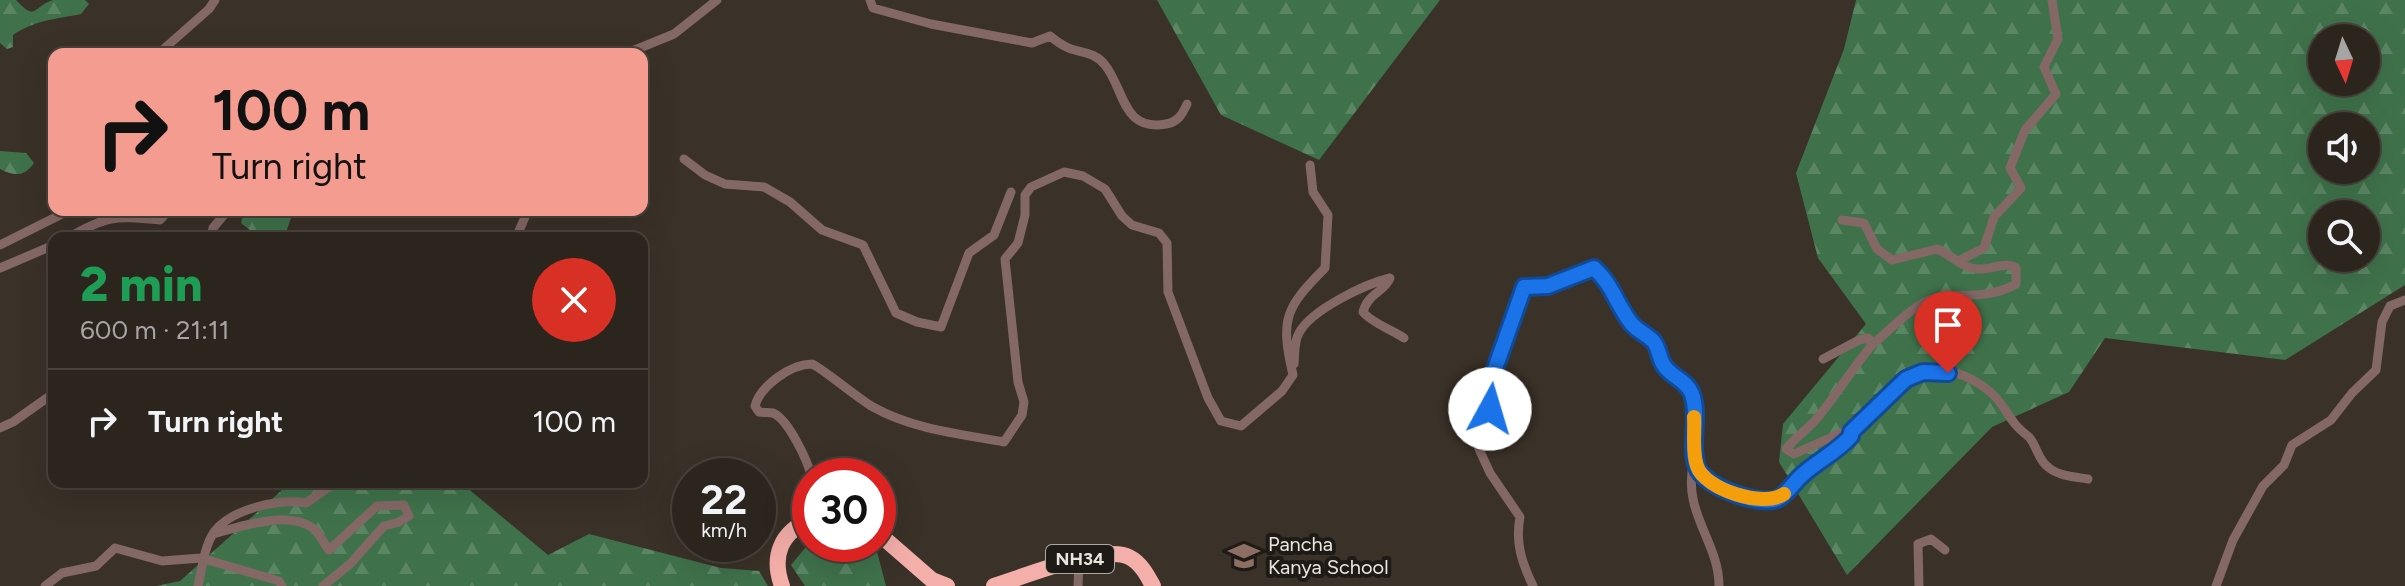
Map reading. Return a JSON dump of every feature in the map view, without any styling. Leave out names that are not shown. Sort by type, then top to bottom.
[{"type":"highway","points":[[782,586],[777,563],[778,549],[792,531]]},
{"type":"highway","points":[[896,549],[932,580],[947,586]]},
{"type":"highway","name":"NH34","points":[[994,586],[1105,553],[1128,556],[1138,563],[1153,586]]},
{"type":"street","points":[[165,48],[215,0]]},
{"type":"street","points":[[640,48],[674,34],[717,0]]},
{"type":"street","points":[[870,0],[873,8],[931,24],[1032,43],[1050,36],[1071,49],[1090,53],[1105,65],[1121,98],[1137,121],[1151,127],[1174,122],[1183,114],[1187,104]]},
{"type":"street","points":[[1958,261],[1984,248],[1994,217],[2021,188],[2010,168],[2025,130],[2056,94],[2044,67],[2058,39],[2052,0]]},
{"type":"street","points":[[684,159],[705,175],[725,184],[764,187],[790,202],[822,230],[863,245],[896,313],[941,327],[969,253],[994,235],[1011,192]]},
{"type":"street","points":[[1293,375],[1287,346],[1289,310],[1301,292],[1325,268],[1328,244],[1328,215],[1313,192],[1310,165]]},
{"type":"street","points":[[806,458],[775,414],[759,412],[755,406],[767,386],[809,364],[822,367],[855,397],[890,417],[1004,442],[1022,415],[1024,402],[1018,382],[1005,259],[1018,243],[1025,215],[1025,195],[1031,187],[1064,172],[1083,176],[1105,189],[1122,216],[1132,225],[1159,233],[1167,243],[1168,292],[1208,398],[1221,421],[1241,426],[1282,391],[1293,375],[1297,334],[1312,317],[1376,282],[1390,278],[1387,285],[1366,302],[1363,312],[1404,338]]},
{"type":"street","points":[[0,245],[58,216]]},
{"type":"street","points":[[78,232],[116,216],[160,220],[164,216]]},
{"type":"street","points":[[1842,220],[1864,223],[1877,249],[1892,260],[1937,249],[1965,267],[1980,269],[2009,264],[2016,268],[2016,284],[2002,292],[1943,297],[1923,303],[1873,344],[1851,370],[1837,394],[1786,449],[1794,454],[1845,431],[1851,432]]},
{"type":"street","points":[[0,268],[48,248]]},
{"type":"street","points":[[1533,586],[1521,559],[1517,533],[1520,517],[1490,473],[1479,449],[1490,409],[1491,380],[1524,287],[1548,286],[1594,268],[1607,280],[1633,326],[1657,345],[1664,366],[1684,381],[1693,396],[1695,458],[1697,468],[1710,483],[1751,498],[1776,500],[1801,475],[1842,447],[1851,432],[1906,379],[1923,372],[1965,376],[1989,391],[2037,447],[2045,465],[2055,472],[2088,479]]},
{"type":"street","points":[[2216,586],[2233,540],[2263,486],[2284,465],[2292,445],[2331,420],[2352,393],[2371,377],[2376,370],[2382,322],[2390,306],[2405,300]]},
{"type":"street","points":[[1823,359],[1859,340],[1868,338],[1873,344]]},
{"type":"street","points":[[0,428],[48,397]]},
{"type":"street","points":[[1695,458],[1690,477],[1692,492],[1700,527],[1715,562],[1719,586]]},
{"type":"street","points":[[198,586],[203,559],[213,534],[224,522],[269,503],[306,503],[327,488]]},
{"type":"street","points":[[213,534],[261,521],[297,521],[314,529],[329,550],[377,506],[404,505],[409,516],[384,526],[350,564],[323,586]]},
{"type":"street","points":[[1919,586],[1918,544],[1931,539],[1945,550]]},
{"type":"street","points":[[45,586],[62,573],[96,566],[115,548],[162,561],[203,559],[279,584]]},
{"type":"street","points":[[1078,586],[1079,559]]},
{"type":"shaded area","name":"Pancha Kanya School","points":[[1250,543],[1258,563],[1236,570],[1231,550]]},
{"type":"green space","points":[[0,0],[16,0],[31,12],[53,0],[85,0],[89,4],[81,14],[21,30],[13,35],[13,47],[7,49],[0,43]]},
{"type":"green space","points":[[1157,0],[1440,0],[1319,160],[1221,115]]},
{"type":"green space","points":[[1856,0],[2405,0],[2405,285],[2285,360],[2105,338],[2069,392],[1992,427],[1847,575],[1779,462],[1783,424],[1866,324],[1818,258],[1796,173],[1844,49]]},
{"type":"green space","points":[[0,151],[26,153],[34,163],[23,173],[5,172],[0,169]]},
{"type":"green space","points":[[243,216],[292,216],[286,232],[251,232],[241,223]]},
{"type":"green space","points":[[284,488],[467,488],[548,555],[589,534],[672,555],[672,562],[698,562],[721,568],[759,571],[768,586],[156,586],[180,581]]},
{"type":"green space","points":[[793,562],[880,562],[886,586],[805,586],[791,565]]},
{"type":"slow traffic","points":[[1694,417],[1697,468],[1710,483],[1751,498],[1776,500],[1784,494]]},
{"type":"place","name":"Pancha Kanya School","points":[[1244,556]]},
{"type":"route","points":[[1490,409],[1491,380],[1524,287],[1548,286],[1594,268],[1607,280],[1633,326],[1657,345],[1664,366],[1684,381],[1693,396],[1695,458],[1703,477],[1728,491],[1751,498],[1776,500],[1801,475],[1842,447],[1851,432],[1906,379],[1923,372],[1948,373]]}]
